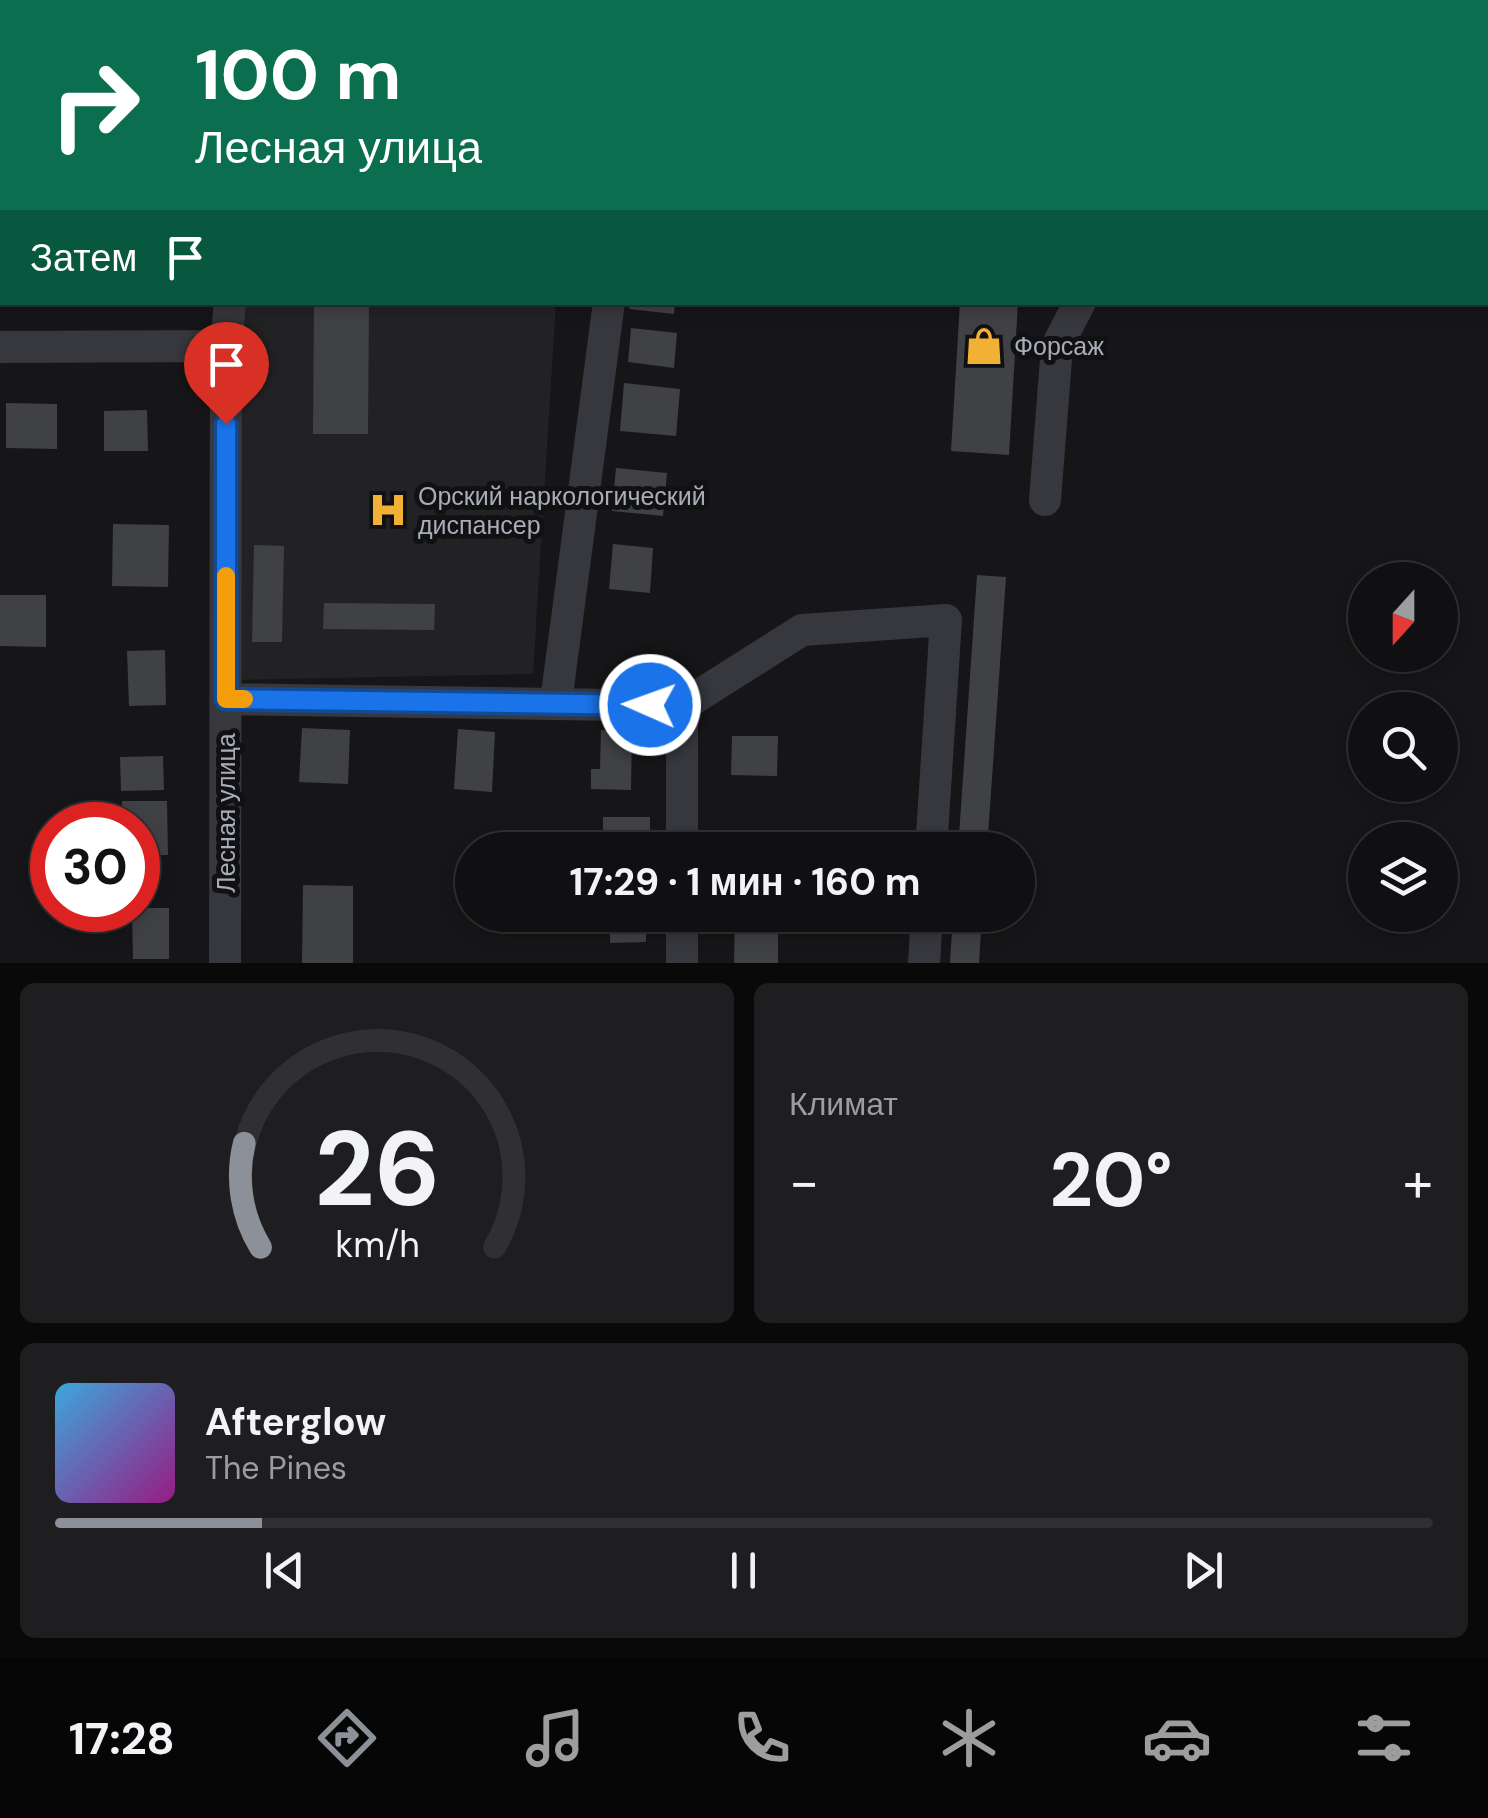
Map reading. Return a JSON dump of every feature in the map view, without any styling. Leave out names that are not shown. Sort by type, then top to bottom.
[{"type":"street","name":"Лесная улица","points":[[225,963],[226,346],[230,305]]},
{"type":"street","points":[[556,702],[609,305]]},
{"type":"street","points":[[1046,500],[1058,346],[1080,305]]},
{"type":"street","points":[[0,347],[226,346]]},
{"type":"street","points":[[226,699],[682,706],[802,630],[946,620],[932,832]]},
{"type":"street","points":[[682,706],[682,832]]},
{"type":"street","points":[[682,932],[682,963]]},
{"type":"street","points":[[924,963],[926,932]]},
{"type":"shaded area","name":"Орский наркологический диспансер","points":[[242,305],[556,305],[533,674],[232,680]]},
{"type":"building","points":[[314,305],[369,305],[368,434],[313,434]]},
{"type":"building","points":[[630,305],[675,305],[674,314],[629,309]]},
{"type":"building","points":[[960,305],[1018,305],[1009,455],[951,451]]},
{"type":"building","points":[[631,328],[677,333],[674,368],[628,362]]},
{"type":"building","points":[[624,383],[680,389],[676,436],[620,431]]},
{"type":"building","points":[[6,403],[57,404],[57,449],[6,448]]},
{"type":"building","points":[[147,410],[148,451],[104,451],[104,411]]},
{"type":"building","points":[[616,468],[667,473],[663,516],[612,511]]},
{"type":"building","points":[[113,524],[169,525],[168,587],[112,586]]},
{"type":"building","points":[[613,544],[653,548],[650,593],[609,589]]},
{"type":"building","points":[[254,545],[284,546],[282,642],[252,642]]},
{"type":"building","points":[[977,575],[1006,577],[988,832],[959,832]]},
{"type":"building","points":[[0,595],[46,595],[46,647],[0,646]]},
{"type":"building","points":[[324,603],[435,604],[434,630],[323,629]]},
{"type":"building","points":[[165,650],[166,705],[129,706],[127,651]]},
{"type":"building","points":[[302,728],[350,730],[348,784],[299,782]]},
{"type":"building","points":[[458,729],[495,732],[492,792],[454,789]]},
{"type":"building","points":[[601,730],[632,731],[631,790],[591,789],[591,769],[600,769]]},
{"type":"building","points":[[732,736],[778,736],[777,776],[731,775]]},
{"type":"building","points":[[163,756],[164,790],[121,791],[120,757]]},
{"type":"building","points":[[167,801],[168,855],[160,855],[160,802],[122,802]]},
{"type":"building","points":[[603,817],[650,817],[650,832],[603,832]]},
{"type":"building","points":[[303,885],[353,886],[353,963],[302,963]]},
{"type":"building","points":[[160,908],[169,908],[169,959],[133,959],[132,932],[160,932]]},
{"type":"building","points":[[610,932],[646,932],[646,942],[610,943]]},
{"type":"building","points":[[735,932],[778,932],[778,963],[734,963]]},
{"type":"building","points":[[952,932],[981,932],[979,963],[950,963]]},
{"type":"slow traffic","points":[[226,576],[226,699],[244,699]]},
{"type":"place","name":"Форсаж","points":[[984,346]]},
{"type":"place","name":"Орский наркологический диспансер","points":[[388,510]]},
{"type":"route","points":[[226,424],[226,699],[650,705]]}]
